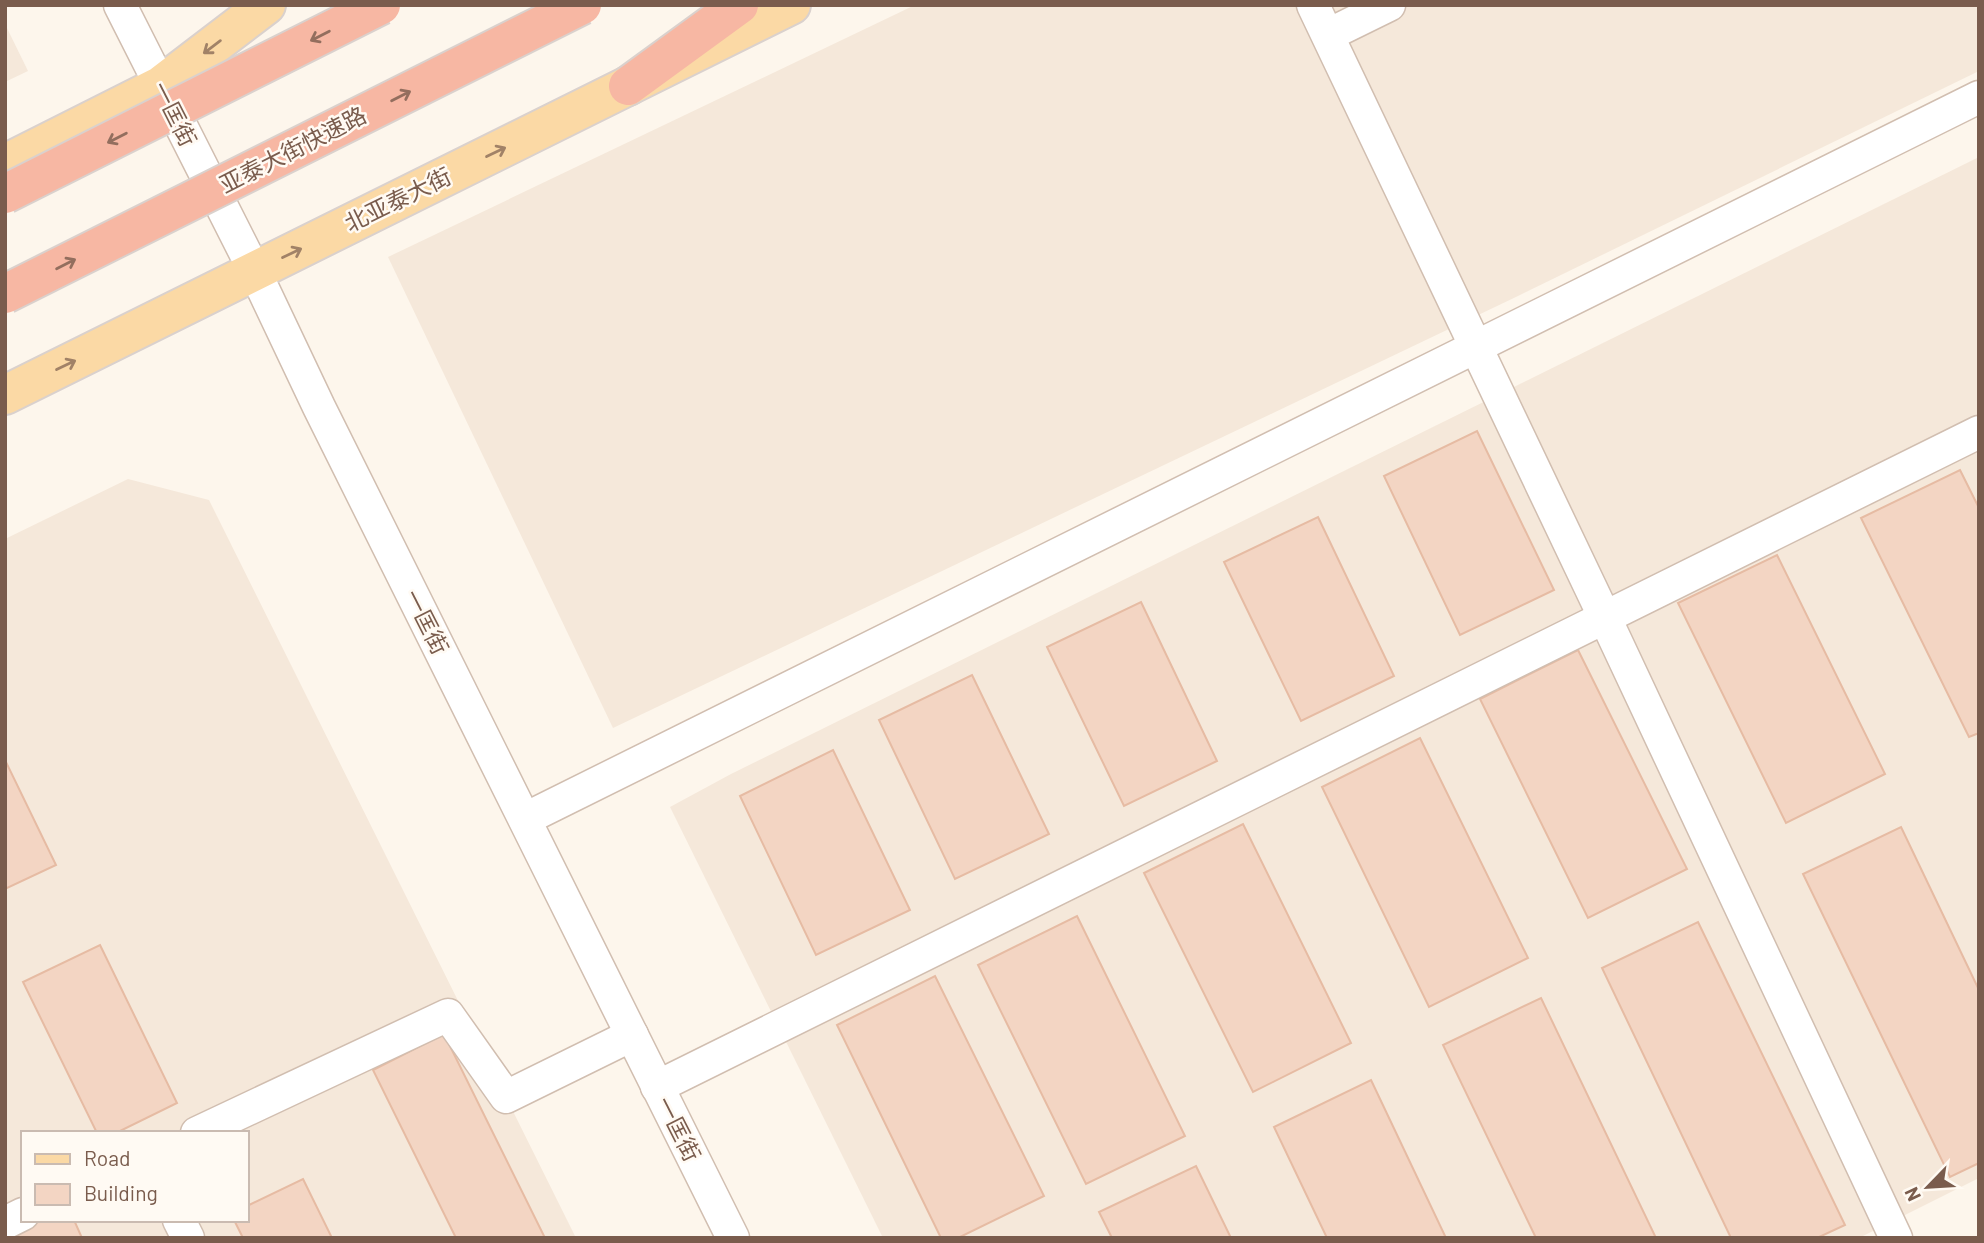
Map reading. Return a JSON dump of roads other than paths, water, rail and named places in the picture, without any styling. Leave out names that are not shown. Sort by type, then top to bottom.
[{"type":"highway","points":[[5,194],[381,5]]},
{"type":"highway","name":"亚泰大街快速路","points":[[5,294],[582,5]]},
{"type":"highway","points":[[628,86],[739,5]]},
{"type":"main road","points":[[5,164],[160,86],[266,5]]},
{"type":"main road","name":"北亚泰大街","points":[[5,395],[791,5]]},
{"type":"street","name":"一匡街","points":[[120,5],[733,1238]]},
{"type":"street","points":[[1314,5],[1895,1238]]},
{"type":"street","points":[[1328,35],[1390,5]]},
{"type":"street","points":[[525,819],[1979,97]]},
{"type":"street","points":[[657,1087],[1979,432]]},
{"type":"street","points":[[201,1131],[447,1015],[506,1097],[632,1035]]},
{"type":"street","points":[[5,1223],[21,1215]]},
{"type":"street","points":[[180,1222],[188,1238]]}]
